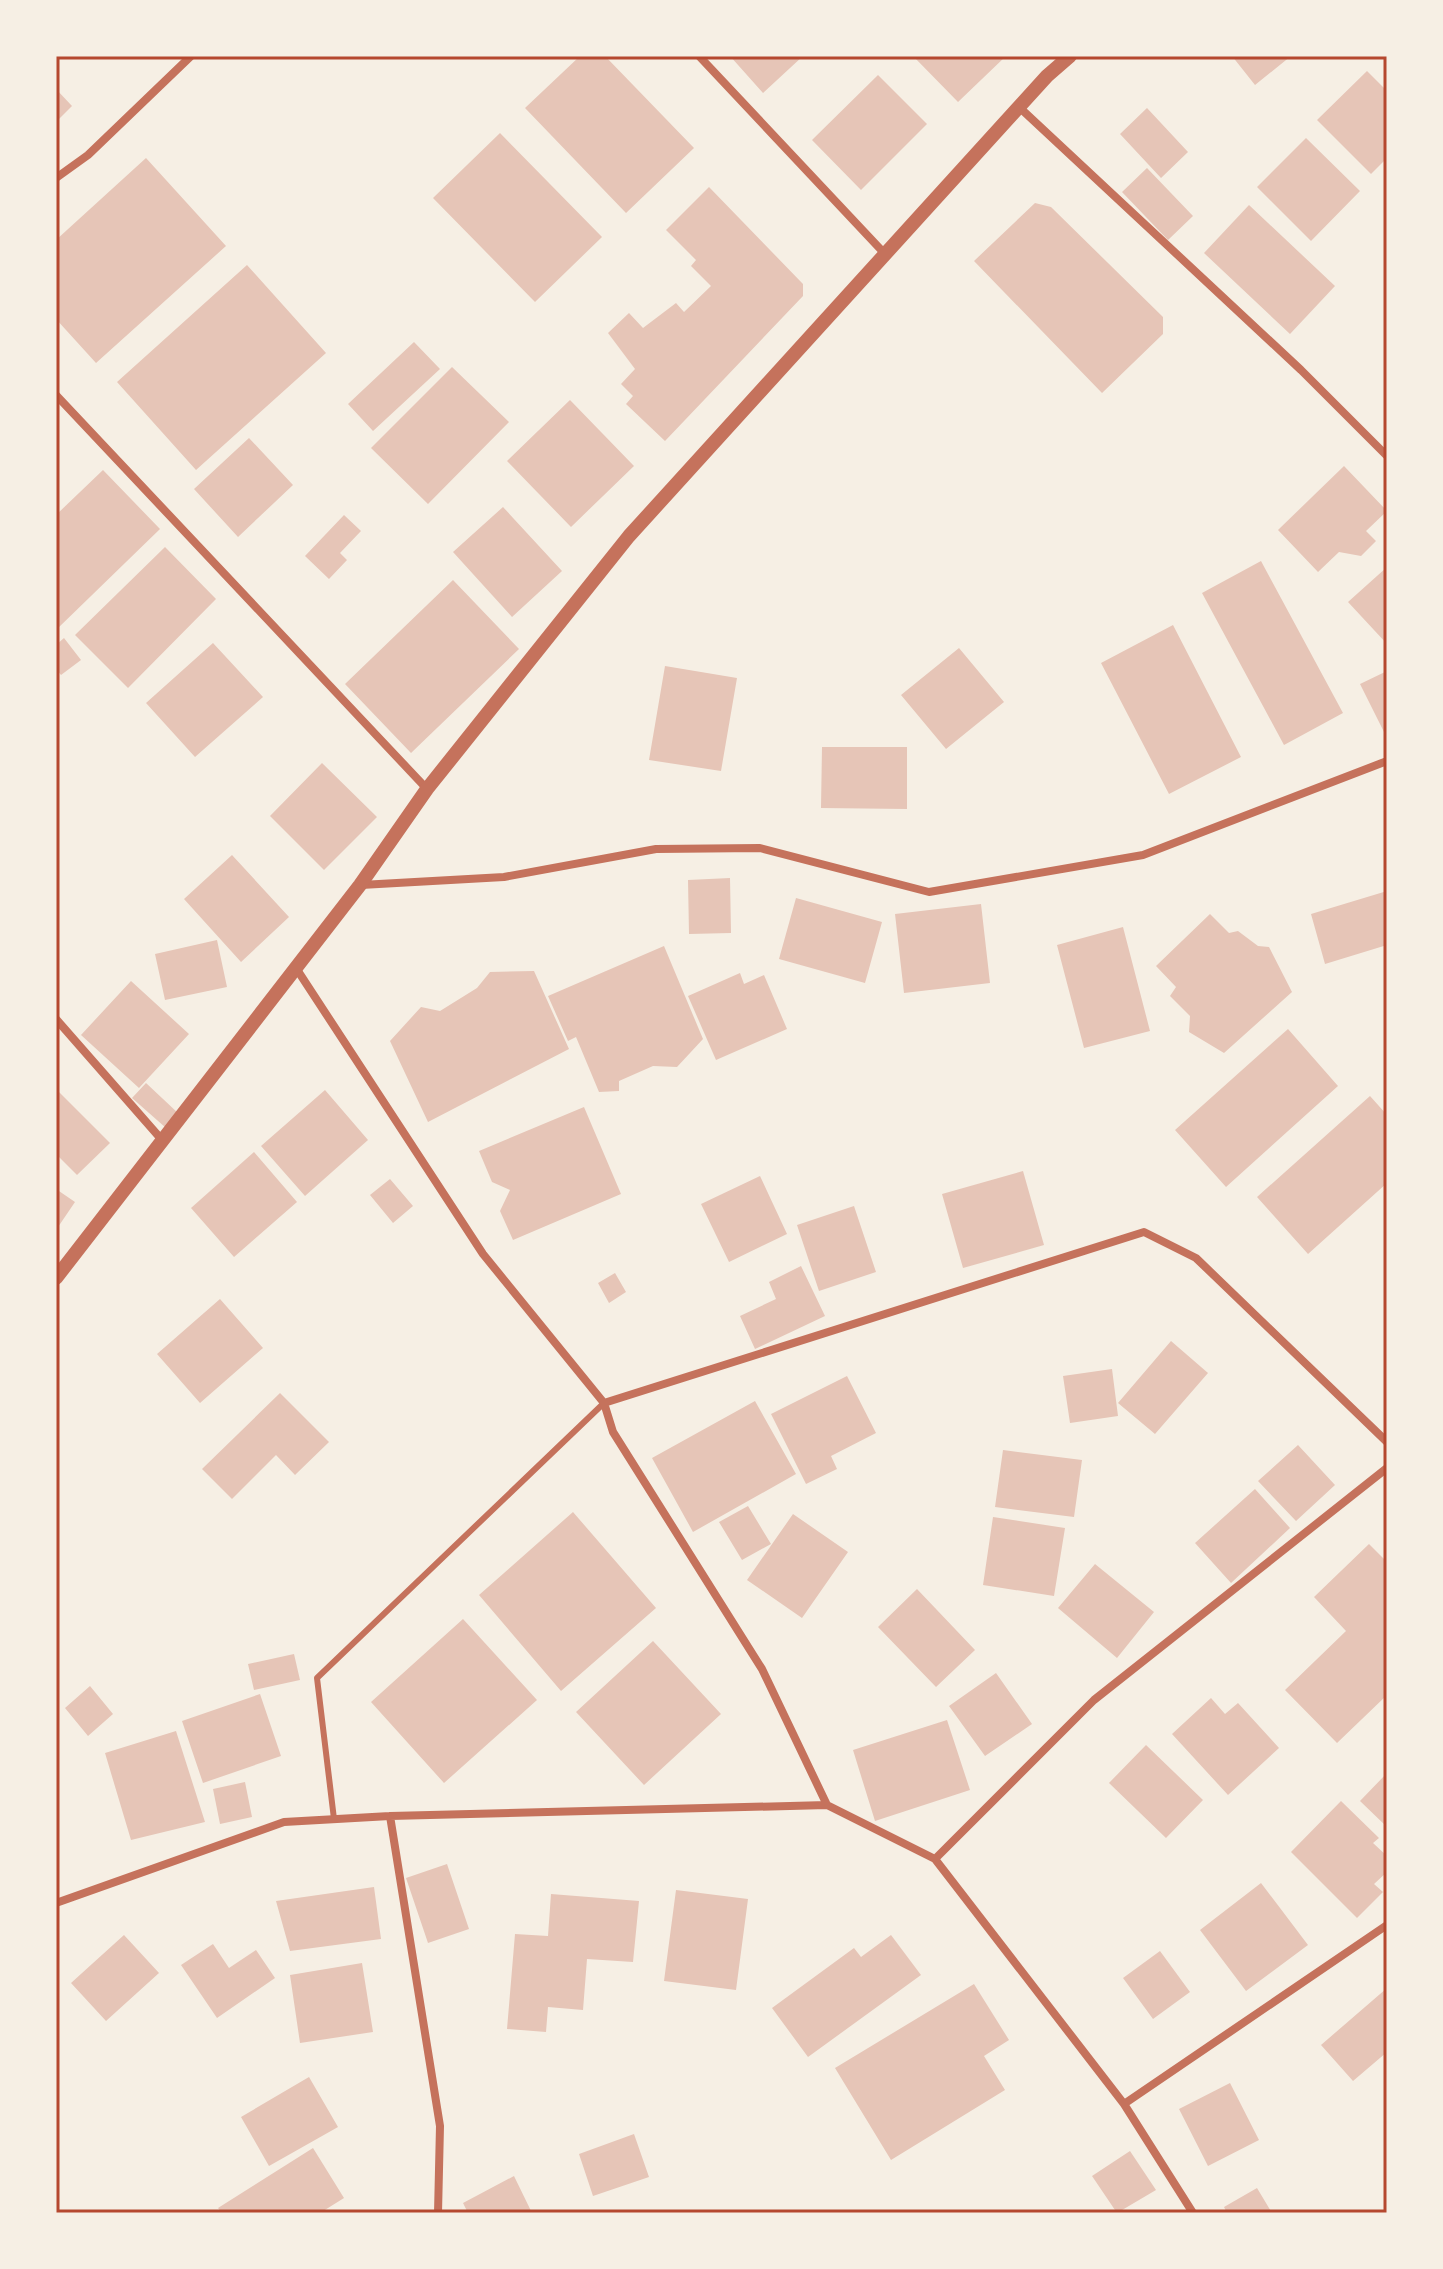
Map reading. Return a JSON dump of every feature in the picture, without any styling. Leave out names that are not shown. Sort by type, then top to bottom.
[{"type":"street","points":[[56,178],[88,155],[191,56]]},
{"type":"street","points":[[699,56],[885,254]]},
{"type":"street","points":[[56,1278],[360,885],[427,789],[629,536],[1019,107],[1070,56]]},
{"type":"street","points":[[1019,107],[1301,370],[1387,456]]},
{"type":"street","points":[[56,395],[427,789]]},
{"type":"street","points":[[360,885],[504,877],[656,849],[760,848],[929,892],[1143,855],[1387,761]]},
{"type":"street","points":[[295,968],[483,1254],[604,1403],[613,1432],[762,1669],[827,1805]]},
{"type":"street","points":[[56,1019],[162,1140]]},
{"type":"street","points":[[604,1403],[1144,1232],[1196,1258],[1387,1442]]},
{"type":"street","points":[[935,1859],[1094,1700],[1387,1468]]},
{"type":"street","points":[[56,1903],[284,1822],[390,1816],[827,1805],[935,1859],[1124,2104],[1193,2213]]},
{"type":"street","points":[[390,1816],[440,2126],[438,2213]]},
{"type":"street","points":[[1124,2104],[1387,1925]]},
{"type":"lane","points":[[334,1819],[317,1678],[604,1403]]},
{"type":"building","points":[[580,56],[605,56],[694,148],[626,213],[525,108]]},
{"type":"building","points":[[730,56],[803,56],[763,93]]},
{"type":"building","points":[[913,56],[1006,56],[958,102]]},
{"type":"building","points":[[1232,56],[1291,56],[1255,85]]},
{"type":"building","points":[[1367,71],[1387,91],[1387,158],[1371,174],[1317,120]]},
{"type":"building","points":[[878,75],[927,124],[861,190],[812,140]]},
{"type":"building","points":[[56,89],[72,106],[56,122]]},
{"type":"building","points":[[1147,108],[1188,152],[1161,178],[1120,134]]},
{"type":"building","points":[[500,133],[602,237],[535,302],[433,198]]},
{"type":"building","points":[[1306,138],[1360,191],[1311,241],[1257,187]]},
{"type":"building","points":[[146,158],[226,246],[96,363],[56,319],[56,240]]},
{"type":"building","points":[[1147,168],[1193,216],[1168,240],[1122,192]]},
{"type":"building","points":[[709,187],[803,284],[803,296],[665,441],[626,404],[633,396],[621,384],[635,369],[608,333],[629,313],[643,328],[676,303],[684,312],[711,286],[691,266],[696,260],[666,230]]},
{"type":"building","points":[[1035,203],[1051,207],[1163,317],[1163,334],[1102,393],[974,261]]},
{"type":"building","points":[[1249,205],[1335,286],[1290,334],[1204,253]]},
{"type":"building","points":[[247,265],[326,353],[196,470],[117,382]]},
{"type":"building","points":[[414,342],[440,369],[373,431],[348,404]]},
{"type":"building","points":[[452,367],[509,422],[428,504],[371,448]]},
{"type":"building","points":[[570,400],[634,466],[571,527],[507,461]]},
{"type":"building","points":[[249,438],[293,485],[238,537],[194,489]]},
{"type":"building","points":[[1344,466],[1387,511],[1366,531],[1376,541],[1361,556],[1339,552],[1318,572],[1278,530]]},
{"type":"building","points":[[103,470],[160,529],[56,630],[56,515]]},
{"type":"building","points":[[503,507],[562,571],[512,617],[453,552]]},
{"type":"building","points":[[344,515],[361,531],[340,553],[347,560],[329,579],[305,556]]},
{"type":"building","points":[[165,547],[216,599],[128,688],[75,635]]},
{"type":"building","points":[[1261,561],[1343,713],[1284,745],[1202,593]]},
{"type":"building","points":[[1387,567],[1387,644],[1348,602]]},
{"type":"building","points":[[453,580],[519,649],[411,753],[345,684]]},
{"type":"building","points":[[1173,625],[1241,757],[1169,794],[1101,663]]},
{"type":"building","points":[[64,638],[81,660],[61,675],[56,669],[56,645]]},
{"type":"building","points":[[213,643],[263,697],[195,757],[146,703]]},
{"type":"building","points":[[959,648],[1004,702],[946,749],[901,695]]},
{"type":"building","points":[[665,666],[737,678],[721,771],[649,760]]},
{"type":"building","points":[[1387,671],[1387,738],[1360,684]]},
{"type":"building","points":[[822,747],[907,747],[907,809],[821,808]]},
{"type":"building","points":[[322,763],[377,817],[324,870],[270,816]]},
{"type":"building","points":[[232,855],[289,917],[241,962],[184,899]]},
{"type":"building","points":[[730,878],[731,933],[689,934],[688,880]]},
{"type":"building","points":[[1387,891],[1387,945],[1325,964],[1311,914]]},
{"type":"building","points":[[796,898],[882,922],[865,983],[779,959]]},
{"type":"building","points":[[981,904],[990,983],[904,993],[895,914]]},
{"type":"building","points":[[1210,914],[1229,933],[1238,931],[1258,946],[1269,947],[1292,992],[1224,1053],[1189,1032],[1190,1016],[1170,996],[1176,987],[1156,966]]},
{"type":"building","points":[[1123,927],[1150,1031],[1084,1048],[1057,945]]},
{"type":"building","points":[[217,940],[227,987],[165,1000],[155,954]]},
{"type":"building","points":[[664,946],[703,1039],[677,1067],[653,1066],[619,1081],[619,1091],[599,1092],[576,1037],[568,1041],[548,996]]},
{"type":"building","points":[[534,971],[569,1049],[428,1122],[390,1041],[421,1007],[440,1011],[477,988],[490,972]]},
{"type":"building","points":[[740,973],[744,984],[764,975],[787,1029],[716,1060],[688,996]]},
{"type":"building","points":[[131,981],[189,1034],[139,1088],[81,1035]]},
{"type":"building","points":[[1288,1029],[1338,1086],[1226,1187],[1175,1130]]},
{"type":"building","points":[[146,1083],[179,1114],[166,1128],[132,1098]]},
{"type":"building","points":[[56,1089],[110,1143],[77,1175],[56,1154]]},
{"type":"building","points":[[325,1090],[368,1140],[305,1196],[261,1146]]},
{"type":"building","points":[[1370,1096],[1387,1115],[1387,1183],[1308,1254],[1257,1197]]},
{"type":"building","points":[[584,1107],[621,1194],[513,1240],[500,1211],[510,1190],[492,1182],[479,1151]]},
{"type":"building","points":[[254,1152],[297,1202],[234,1257],[191,1208]]},
{"type":"building","points":[[1023,1171],[1044,1245],[963,1268],[942,1194]]},
{"type":"building","points":[[760,1176],[787,1234],[729,1262],[701,1204]]},
{"type":"building","points":[[390,1179],[413,1206],[393,1223],[370,1195]]},
{"type":"building","points":[[56,1189],[75,1202],[56,1230]]},
{"type":"building","points":[[854,1206],[876,1272],[819,1291],[797,1225]]},
{"type":"building","points":[[801,1266],[825,1316],[755,1349],[740,1316],[776,1299],[769,1282]]},
{"type":"building","points":[[615,1273],[626,1292],[609,1303],[598,1283]]},
{"type":"building","points":[[220,1299],[263,1348],[200,1403],[157,1354]]},
{"type":"building","points":[[1171,1341],[1208,1373],[1155,1434],[1118,1403]]},
{"type":"building","points":[[1112,1369],[1118,1416],[1070,1423],[1063,1376]]},
{"type":"building","points":[[847,1376],[876,1433],[831,1456],[837,1469],[806,1484],[771,1414]]},
{"type":"building","points":[[280,1393],[329,1442],[295,1475],[276,1455],[232,1499],[202,1469]]},
{"type":"building","points":[[755,1401],[796,1474],[693,1532],[652,1458]]},
{"type":"building","points":[[1298,1445],[1335,1485],[1296,1521],[1258,1481]]},
{"type":"building","points":[[1003,1450],[1082,1460],[1074,1517],[995,1507]]},
{"type":"building","points":[[1255,1489],[1290,1528],[1231,1583],[1195,1543]]},
{"type":"building","points":[[748,1506],[771,1544],[742,1560],[719,1522]]},
{"type":"building","points":[[573,1512],[656,1608],[561,1691],[479,1595]]},
{"type":"building","points":[[793,1514],[848,1552],[802,1618],[747,1580]]},
{"type":"building","points":[[993,1517],[1065,1528],[1054,1596],[983,1585]]},
{"type":"building","points":[[1369,1544],[1387,1562],[1387,1695],[1337,1743],[1285,1690],[1346,1631],[1314,1597]]},
{"type":"building","points":[[1095,1564],[1154,1612],[1117,1658],[1058,1608]]},
{"type":"building","points":[[917,1589],[975,1650],[936,1687],[878,1627]]},
{"type":"building","points":[[463,1619],[537,1700],[444,1783],[371,1702]]},
{"type":"building","points":[[653,1641],[721,1714],[644,1785],[576,1712]]},
{"type":"building","points":[[294,1654],[300,1680],[254,1690],[248,1664]]},
{"type":"building","points":[[996,1673],[1032,1724],[985,1756],[949,1706]]},
{"type":"building","points":[[90,1686],[113,1714],[88,1736],[65,1708]]},
{"type":"building","points":[[260,1694],[281,1756],[203,1783],[182,1721]]},
{"type":"building","points":[[1211,1698],[1225,1714],[1238,1703],[1279,1748],[1228,1795],[1172,1734]]},
{"type":"building","points":[[947,1720],[970,1790],[875,1821],[853,1750]]},
{"type":"building","points":[[176,1731],[205,1822],[131,1840],[105,1753]]},
{"type":"building","points":[[1146,1745],[1203,1800],[1166,1838],[1109,1783]]},
{"type":"building","points":[[1387,1773],[1387,1827],[1360,1801]]},
{"type":"building","points":[[245,1782],[252,1817],[220,1824],[213,1789]]},
{"type":"building","points":[[1341,1801],[1379,1838],[1373,1843],[1387,1856],[1387,1872],[1374,1884],[1383,1892],[1357,1918],[1291,1852]]},
{"type":"building","points":[[447,1864],[469,1929],[428,1943],[406,1878]]},
{"type":"building","points":[[1261,1883],[1308,1945],[1246,1991],[1200,1930]]},
{"type":"building","points":[[374,1887],[381,1939],[290,1951],[276,1901]]},
{"type":"building","points":[[676,1890],[748,1899],[736,1990],[664,1981]]},
{"type":"building","points":[[551,1894],[639,1901],[633,1962],[587,1959],[583,2010],[548,2007],[546,2032],[507,2029],[515,1934],[548,1936]]},
{"type":"building","points":[[124,1935],[159,1973],[106,2021],[71,1983]]},
{"type":"building","points":[[891,1935],[921,1975],[808,2057],[772,2008],[854,1948],[861,1957]]},
{"type":"building","points":[[213,1944],[229,1968],[256,1950],[275,1978],[217,2018],[181,1965]]},
{"type":"building","points":[[1160,1951],[1190,1992],[1153,2019],[1123,1978]]},
{"type":"building","points":[[362,1963],[373,2032],[300,2043],[290,1975]]},
{"type":"building","points":[[974,1984],[1009,2040],[984,2056],[1005,2090],[891,2160],[835,2068]]},
{"type":"building","points":[[1387,1988],[1387,2052],[1353,2081],[1321,2045]]},
{"type":"building","points":[[309,2077],[338,2127],[269,2166],[241,2117]]},
{"type":"building","points":[[1230,2083],[1259,2140],[1208,2166],[1179,2109]]},
{"type":"building","points":[[634,2134],[649,2177],[593,2196],[579,2154]]},
{"type":"building","points":[[313,2148],[344,2198],[320,2213],[222,2213],[218,2208]]},
{"type":"building","points":[[1130,2151],[1156,2190],[1117,2213],[1092,2176]]},
{"type":"building","points":[[514,2176],[532,2213],[468,2213],[463,2203]]},
{"type":"building","points":[[1257,2188],[1272,2213],[1227,2213],[1224,2207]]}]
